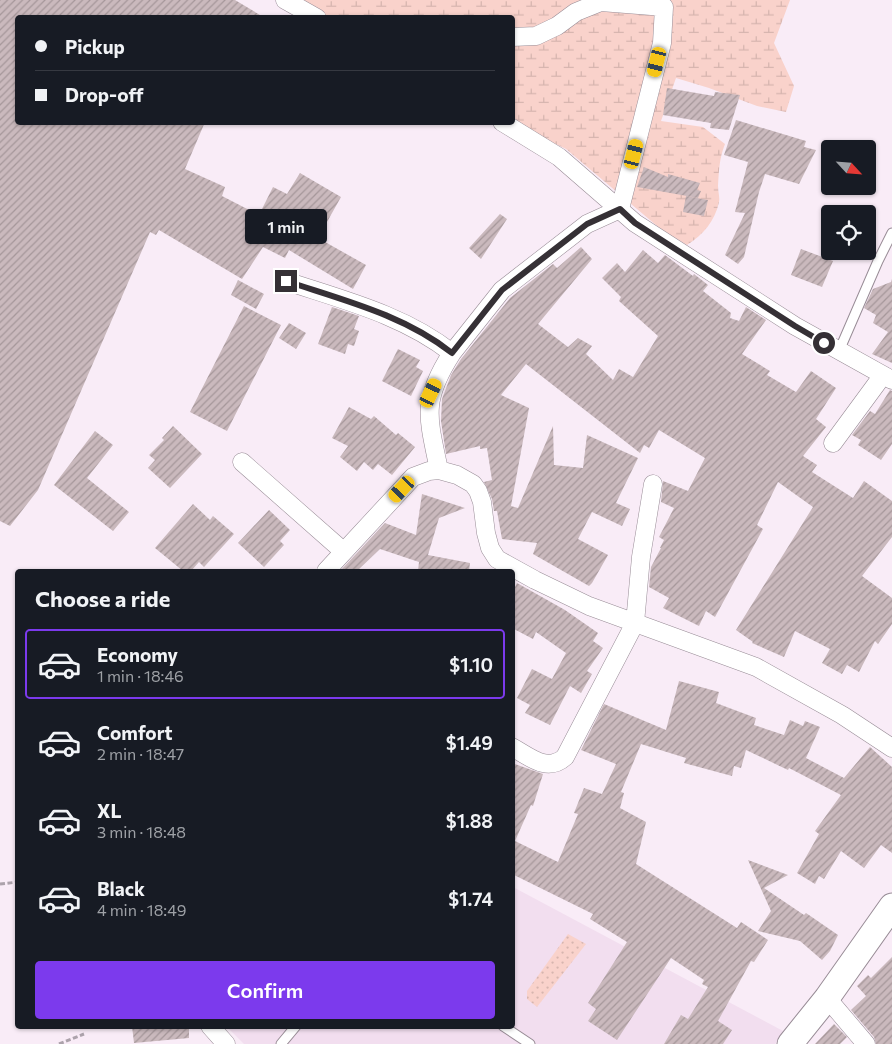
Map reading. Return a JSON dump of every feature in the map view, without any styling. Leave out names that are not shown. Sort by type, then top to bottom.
[{"type":"main road","points":[[790,1044],[827,998],[892,906]]},
{"type":"street","points":[[285,0],[312,15]]},
{"type":"street","points":[[515,37],[536,36],[557,26],[576,12],[601,2],[664,7],[662,43],[620,209]]},
{"type":"street","points":[[507,125],[559,157],[635,223],[795,326],[887,378],[833,443]]},
{"type":"street","points":[[439,470],[428,410],[431,393],[444,365],[452,353],[502,290],[587,224],[620,209]]},
{"type":"street","points":[[286,281],[380,312],[433,338],[452,353]]},
{"type":"street","points":[[242,462],[343,551]]},
{"type":"street","points":[[328,569],[413,476],[439,470],[457,475],[473,484],[478,491],[482,502],[490,548],[497,559],[589,606],[756,667],[842,715],[892,748]]},
{"type":"street","points":[[515,749],[540,762],[550,765],[557,763],[565,756],[635,623],[641,558],[653,484]]},
{"type":"street","points":[[827,998],[866,1044]]},
{"type":"street","points":[[213,1029],[226,1044]]},
{"type":"lane","points":[[839,351],[892,233]]},
{"type":"lane","points":[[280,1044],[293,1029]]},
{"type":"lane","points":[[508,1029],[530,1044]]},
{"type":"path","points":[[0,884],[15,882]]},
{"type":"path","points":[[59,1044],[84,1034]]},
{"type":"shaded area","points":[[515,888],[785,1032],[775,1044],[244,1044],[229,1029],[515,1029]]},
{"type":"green space","points":[[293,0],[790,0],[774,43],[794,86],[786,112],[757,106],[676,78],[661,121],[703,127],[725,144],[720,165],[719,200],[715,215],[708,227],[687,245],[663,231],[566,149],[515,124],[515,15],[321,15]]},
{"type":"green space","points":[[568,934],[586,944],[537,1007],[527,999],[527,991]]},
{"type":"building","points":[[0,0],[235,0],[260,15],[15,15],[15,125],[204,125],[185,169],[225,187],[222,196],[259,215],[273,187],[287,194],[300,173],[341,197],[318,238],[366,265],[353,289],[289,250],[285,258],[263,247],[242,279],[159,230],[156,235],[150,232],[38,490],[10,526],[0,521]]},
{"type":"building","points":[[667,88],[714,96],[715,92],[740,95],[729,130],[710,128],[711,123],[663,115]]},
{"type":"building","points":[[736,120],[806,141],[804,147],[816,150],[799,184],[765,174],[744,257],[738,264],[725,255],[745,213],[735,212],[748,162],[724,155]]},
{"type":"building","points":[[644,167],[668,177],[668,174],[700,183],[697,190],[701,191],[698,198],[637,187]]},
{"type":"building","points":[[686,196],[708,200],[704,216],[683,212]]},
{"type":"building","points":[[500,214],[507,219],[481,259],[469,248]]},
{"type":"building","points":[[581,247],[592,259],[538,324],[568,347],[578,338],[592,346],[586,354],[613,380],[619,369],[633,377],[658,336],[619,301],[621,297],[602,278],[617,263],[625,272],[643,250],[658,263],[665,255],[693,276],[694,274],[708,285],[703,291],[731,313],[730,318],[739,321],[746,307],[766,320],[742,354],[770,371],[767,375],[796,392],[811,371],[836,388],[816,419],[826,427],[803,456],[817,465],[812,472],[853,498],[864,481],[892,501],[892,537],[862,576],[892,598],[892,624],[878,644],[875,641],[859,672],[847,665],[842,674],[822,663],[830,649],[795,631],[784,657],[752,643],[736,630],[813,507],[778,482],[757,525],[763,529],[715,617],[706,611],[699,626],[663,608],[669,598],[649,587],[651,567],[664,540],[659,537],[674,508],[661,502],[663,481],[688,491],[705,458],[659,430],[649,448],[644,445],[640,453],[526,364],[501,395],[529,408],[511,506],[518,508],[553,426],[554,465],[583,468],[587,435],[638,458],[616,503],[630,509],[622,526],[592,512],[578,539],[608,555],[589,586],[533,554],[537,543],[502,539],[497,511],[494,511],[492,499],[484,482],[492,480],[487,448],[480,449],[480,446],[446,454],[441,421],[442,399],[451,375],[461,359],[510,298],[553,264],[557,268]]},
{"type":"building","points":[[801,249],[821,256],[821,260],[833,261],[822,287],[791,275]]},
{"type":"building","points":[[892,279],[892,363],[872,354],[888,332],[873,323],[876,315],[864,308],[873,289],[891,282]]},
{"type":"building","points":[[238,280],[264,294],[256,309],[231,295]]},
{"type":"building","points":[[244,306],[281,325],[227,431],[190,412]]},
{"type":"building","points":[[332,307],[359,316],[354,329],[359,331],[354,346],[348,344],[345,354],[318,344]]},
{"type":"building","points":[[289,323],[306,333],[296,349],[279,338]]},
{"type":"building","points":[[398,349],[420,360],[416,367],[423,371],[411,396],[382,381]]},
{"type":"building","points":[[890,390],[892,391],[892,444],[881,460],[858,445],[861,440],[852,435],[870,411],[875,414]]},
{"type":"building","points":[[349,407],[371,419],[374,416],[396,435],[398,433],[415,447],[392,475],[378,464],[373,470],[364,462],[357,471],[340,457],[348,446],[332,438]]},
{"type":"building","points":[[173,426],[202,454],[170,488],[148,468],[155,460],[149,455],[164,440],[162,438]]},
{"type":"building","points":[[95,431],[113,445],[87,478],[129,512],[113,531],[54,485]]},
{"type":"building","points":[[422,494],[465,508],[439,518],[428,555],[470,563],[469,569],[418,569],[419,562],[380,549],[359,569],[342,569],[385,523],[416,535]]},
{"type":"building","points":[[193,504],[210,520],[213,516],[234,534],[204,567],[199,562],[193,569],[181,569],[155,548]]},
{"type":"building","points":[[269,510],[290,530],[280,541],[284,545],[264,567],[238,543]]},
{"type":"building","points":[[517,583],[565,610],[598,633],[593,641],[603,648],[587,671],[592,674],[581,693],[570,686],[550,725],[525,713],[530,705],[517,698],[532,669],[552,679],[566,653],[536,632],[533,639],[515,630],[515,587]]},
{"type":"building","points":[[679,681],[719,692],[716,703],[756,718],[754,725],[784,735],[790,720],[803,726],[805,721],[820,727],[806,758],[844,778],[870,747],[892,767],[892,853],[881,845],[864,868],[841,851],[824,879],[819,876],[815,884],[797,873],[819,834],[815,831],[841,795],[789,768],[788,770],[746,750],[741,768],[734,766],[732,776],[684,763],[686,758],[641,744],[621,792],[624,793],[620,808],[646,822],[636,864],[737,928],[741,922],[768,940],[754,962],[751,961],[718,1021],[732,1030],[723,1044],[664,1044],[681,1015],[688,1019],[708,987],[702,984],[704,980],[671,958],[617,1040],[588,1021],[596,1009],[588,1003],[627,942],[590,919],[593,914],[515,875],[515,841],[558,862],[578,814],[574,813],[584,788],[602,794],[616,764],[581,750],[604,704],[666,730]]},
{"type":"building","points":[[515,764],[543,774],[533,806],[531,805],[515,841]]},
{"type":"building","points":[[748,860],[788,875],[764,888],[838,935],[830,951],[822,960],[800,941],[758,931],[771,911]]},
{"type":"building","points":[[892,957],[892,1044],[876,1044],[874,1037],[851,1010],[866,996],[857,986],[868,975],[871,978]]},
{"type":"building","points":[[834,1024],[847,1037],[840,1044],[815,1044]]},
{"type":"building","points":[[132,1029],[189,1029],[189,1038],[134,1043]]},
{"type":"route","points":[[286,281],[380,312],[433,338],[452,353],[502,290],[587,224],[620,209],[635,223],[824,343]]}]
